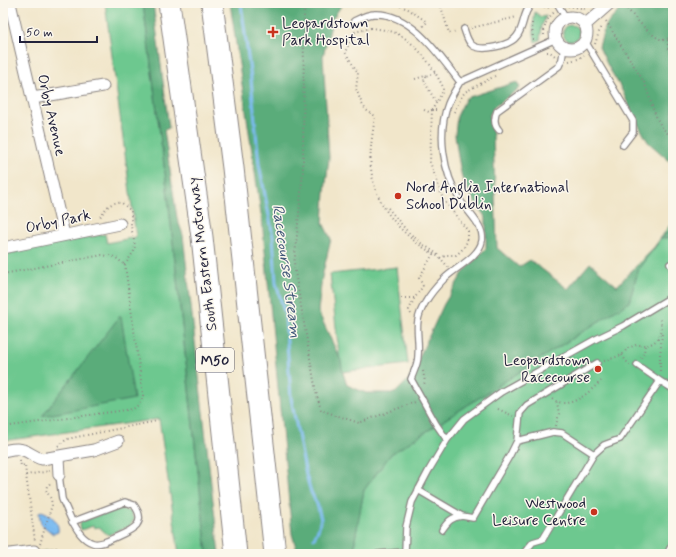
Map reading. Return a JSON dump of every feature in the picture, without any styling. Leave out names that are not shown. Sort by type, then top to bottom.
[{"type":"highway","name":"South Eastern Motorway","points":[[169,3],[202,237],[236,554]]},
{"type":"highway","name":"M50","points":[[212,3],[233,168],[275,554]]},
{"type":"street","name":"Orby Avenue","points":[[10,3],[64,235]]},
{"type":"street","points":[[585,25],[614,5]]},
{"type":"street","points":[[563,13],[577,18],[585,25],[587,33],[585,41],[582,45],[574,49],[564,47],[556,39],[555,34],[563,13]]},
{"type":"street","points":[[33,98],[103,86]]},
{"type":"street","name":"Orby Park","points":[[3,248],[120,224]]},
{"type":"street","points":[[3,451],[19,449],[24,450],[42,459],[94,450],[118,442]]},
{"type":"street","points":[[58,457],[59,475]]},
{"type":"street","points":[[10,554],[36,548]]},
{"type":"lane","points":[[464,29],[468,42],[477,48],[484,49],[508,43],[514,40],[522,29],[527,8],[533,3]]},
{"type":"lane","points":[[557,3],[563,13]]},
{"type":"lane","points":[[354,21],[373,14],[388,16],[402,21],[427,42],[460,82]]},
{"type":"lane","points":[[447,440],[436,424],[411,379],[418,362],[417,326],[419,315],[424,305],[439,286],[477,252],[482,242],[479,226],[460,200],[449,177],[443,141],[446,112],[452,96],[460,82],[556,39]]},
{"type":"lane","points":[[585,41],[633,121],[633,132],[623,145]]},
{"type":"lane","points":[[500,130],[496,127],[495,120],[497,111],[559,66],[564,47]]},
{"type":"lane","points":[[378,554],[405,552],[405,535],[408,516],[418,490],[447,440],[464,419],[501,392],[596,339],[623,326],[673,296]]},
{"type":"lane","points":[[442,530],[447,521],[455,517],[462,516],[473,518],[510,456],[517,441],[520,413],[527,405],[597,363]]},
{"type":"lane","points":[[637,365],[673,389]]},
{"type":"lane","points":[[523,554],[533,542],[543,539],[594,454],[604,445],[620,439],[660,381]]},
{"type":"lane","points":[[517,441],[553,432],[562,433],[594,454]]},
{"type":"lane","points":[[59,475],[62,499],[72,522],[78,533],[92,543],[99,544],[134,529],[139,520],[139,514],[134,505],[125,502],[72,522]]},
{"type":"lane","points":[[418,490],[462,516]]},
{"type":"lane","points":[[667,554],[673,543]]},
{"type":"path","points":[[312,3],[304,11],[303,171],[294,266],[316,392],[321,410],[359,423],[427,398],[422,389],[425,384],[423,369]]},
{"type":"path","points":[[393,3],[408,9],[427,22],[420,30]]},
{"type":"path","points":[[440,3],[450,33],[525,15]]},
{"type":"path","points":[[614,5],[622,3],[635,18],[656,37],[663,40],[668,40],[673,37]]},
{"type":"path","points":[[538,7],[543,6],[563,13]]},
{"type":"path","points":[[595,47],[600,26],[609,16]]},
{"type":"path","points":[[532,20],[534,43]]},
{"type":"path","points":[[606,20],[644,82],[649,93],[655,116],[660,125],[673,137]]},
{"type":"path","points":[[371,28],[395,33],[405,39],[431,66],[443,87],[443,91],[432,110],[430,162],[443,199],[468,232],[464,249],[456,255],[447,255],[441,258],[415,243],[400,228],[386,209],[378,194],[371,167],[375,116],[366,110],[362,104],[356,89],[358,73],[345,52],[355,32],[371,28]]},
{"type":"path","points":[[668,40],[668,48],[673,63]]},
{"type":"path","points":[[543,53],[550,52],[557,57]]},
{"type":"path","points":[[566,61],[578,59],[584,55]]},
{"type":"path","points":[[415,78],[435,73]]},
{"type":"path","points":[[424,110],[429,112],[432,110],[455,112],[465,92],[500,74]]},
{"type":"path","points":[[426,76],[424,81],[436,102]]},
{"type":"path","points":[[3,427],[133,409],[140,403],[142,395],[125,265],[136,246],[131,226],[132,217],[128,208],[122,202],[113,203],[108,206],[101,216],[96,219]]},
{"type":"path","points":[[388,208],[407,232],[441,258],[452,273]]},
{"type":"path","points":[[466,242],[471,243]]},
{"type":"path","points":[[433,254],[419,278],[423,286],[439,286]]},
{"type":"path","points":[[3,274],[102,255],[116,257],[125,265]]},
{"type":"path","points":[[401,298],[415,298]]},
{"type":"path","points":[[660,318],[662,330],[660,381]]},
{"type":"path","points":[[597,363],[622,355],[628,348],[636,345],[653,343],[658,339],[662,330]]},
{"type":"path","points":[[637,365],[644,353],[645,345]]},
{"type":"path","points":[[622,355],[626,361]]},
{"type":"path","points":[[545,394],[557,402],[570,402],[582,397],[601,381]]},
{"type":"path","points":[[553,432],[557,424],[559,414],[557,402]]},
{"type":"path","points":[[498,409],[519,419]]},
{"type":"path","points":[[26,475],[36,548],[56,548],[73,553],[83,551]]},
{"type":"green space","points":[[105,3],[143,3],[167,188],[207,554],[179,554],[159,419],[3,441],[3,253],[105,234],[107,243],[136,237]]},
{"type":"green space","points":[[143,3],[153,3],[169,128],[164,130],[177,218],[183,235],[219,554],[207,554],[167,188]]},
{"type":"green space","points":[[230,3],[343,3],[333,18],[323,56],[329,158],[323,223],[331,239],[322,277],[318,311],[341,361],[347,385],[366,393],[395,393],[409,379],[444,304],[463,273],[486,248],[486,218],[474,201],[462,178],[455,135],[457,116],[466,98],[517,82],[520,88],[494,107],[489,116],[493,135],[497,248],[519,267],[530,260],[568,289],[590,263],[617,286],[658,243],[639,268],[629,302],[391,454],[364,490],[355,539],[355,552],[347,554],[298,554],[292,534],[262,220]]},
{"type":"green space","points":[[626,3],[673,3],[673,164],[648,142],[599,47],[605,26]]},
{"type":"green space","points":[[535,12],[541,17],[546,16],[542,26],[540,40],[535,42],[533,26]]},
{"type":"green space","points":[[571,25],[577,27],[579,33],[577,39],[571,41],[565,39],[563,33],[565,27]]},
{"type":"green space","name":"Leopardstown Racecourse","points":[[673,221],[673,554],[347,554],[355,552],[355,539],[364,490],[391,454],[629,302],[639,268]]},
{"type":"green space","points":[[672,230],[673,238],[659,238]]},
{"type":"green space","points":[[397,267],[408,364],[341,372],[330,274]]},
{"type":"green space","points":[[120,316],[134,399],[42,416]]},
{"type":"green space","points":[[117,508],[132,512],[132,517],[135,518],[130,526],[108,535],[99,527],[94,528],[93,526],[81,530],[81,522]]},
{"type":"green space","points":[[56,550],[74,554],[38,554],[38,552]]},
{"type":"water","points":[[41,511],[54,518],[58,532],[53,534],[41,524],[39,513]]},
{"type":"waterway","name":"Racecourse Stream","points":[[241,3],[251,79],[259,164],[273,236],[276,283],[285,315],[291,398],[306,475],[321,519],[314,538]]},
{"type":"place","name":"Leopardstown Park Hospital","points":[[273,32]]},
{"type":"place","name":"Nord Anglia International School Dublin","points":[[398,196]]},
{"type":"place","name":"Leopardstown Racecourse","points":[[598,369]]},
{"type":"place","name":"Westwood Leisure Centre","points":[[594,512]]}]
